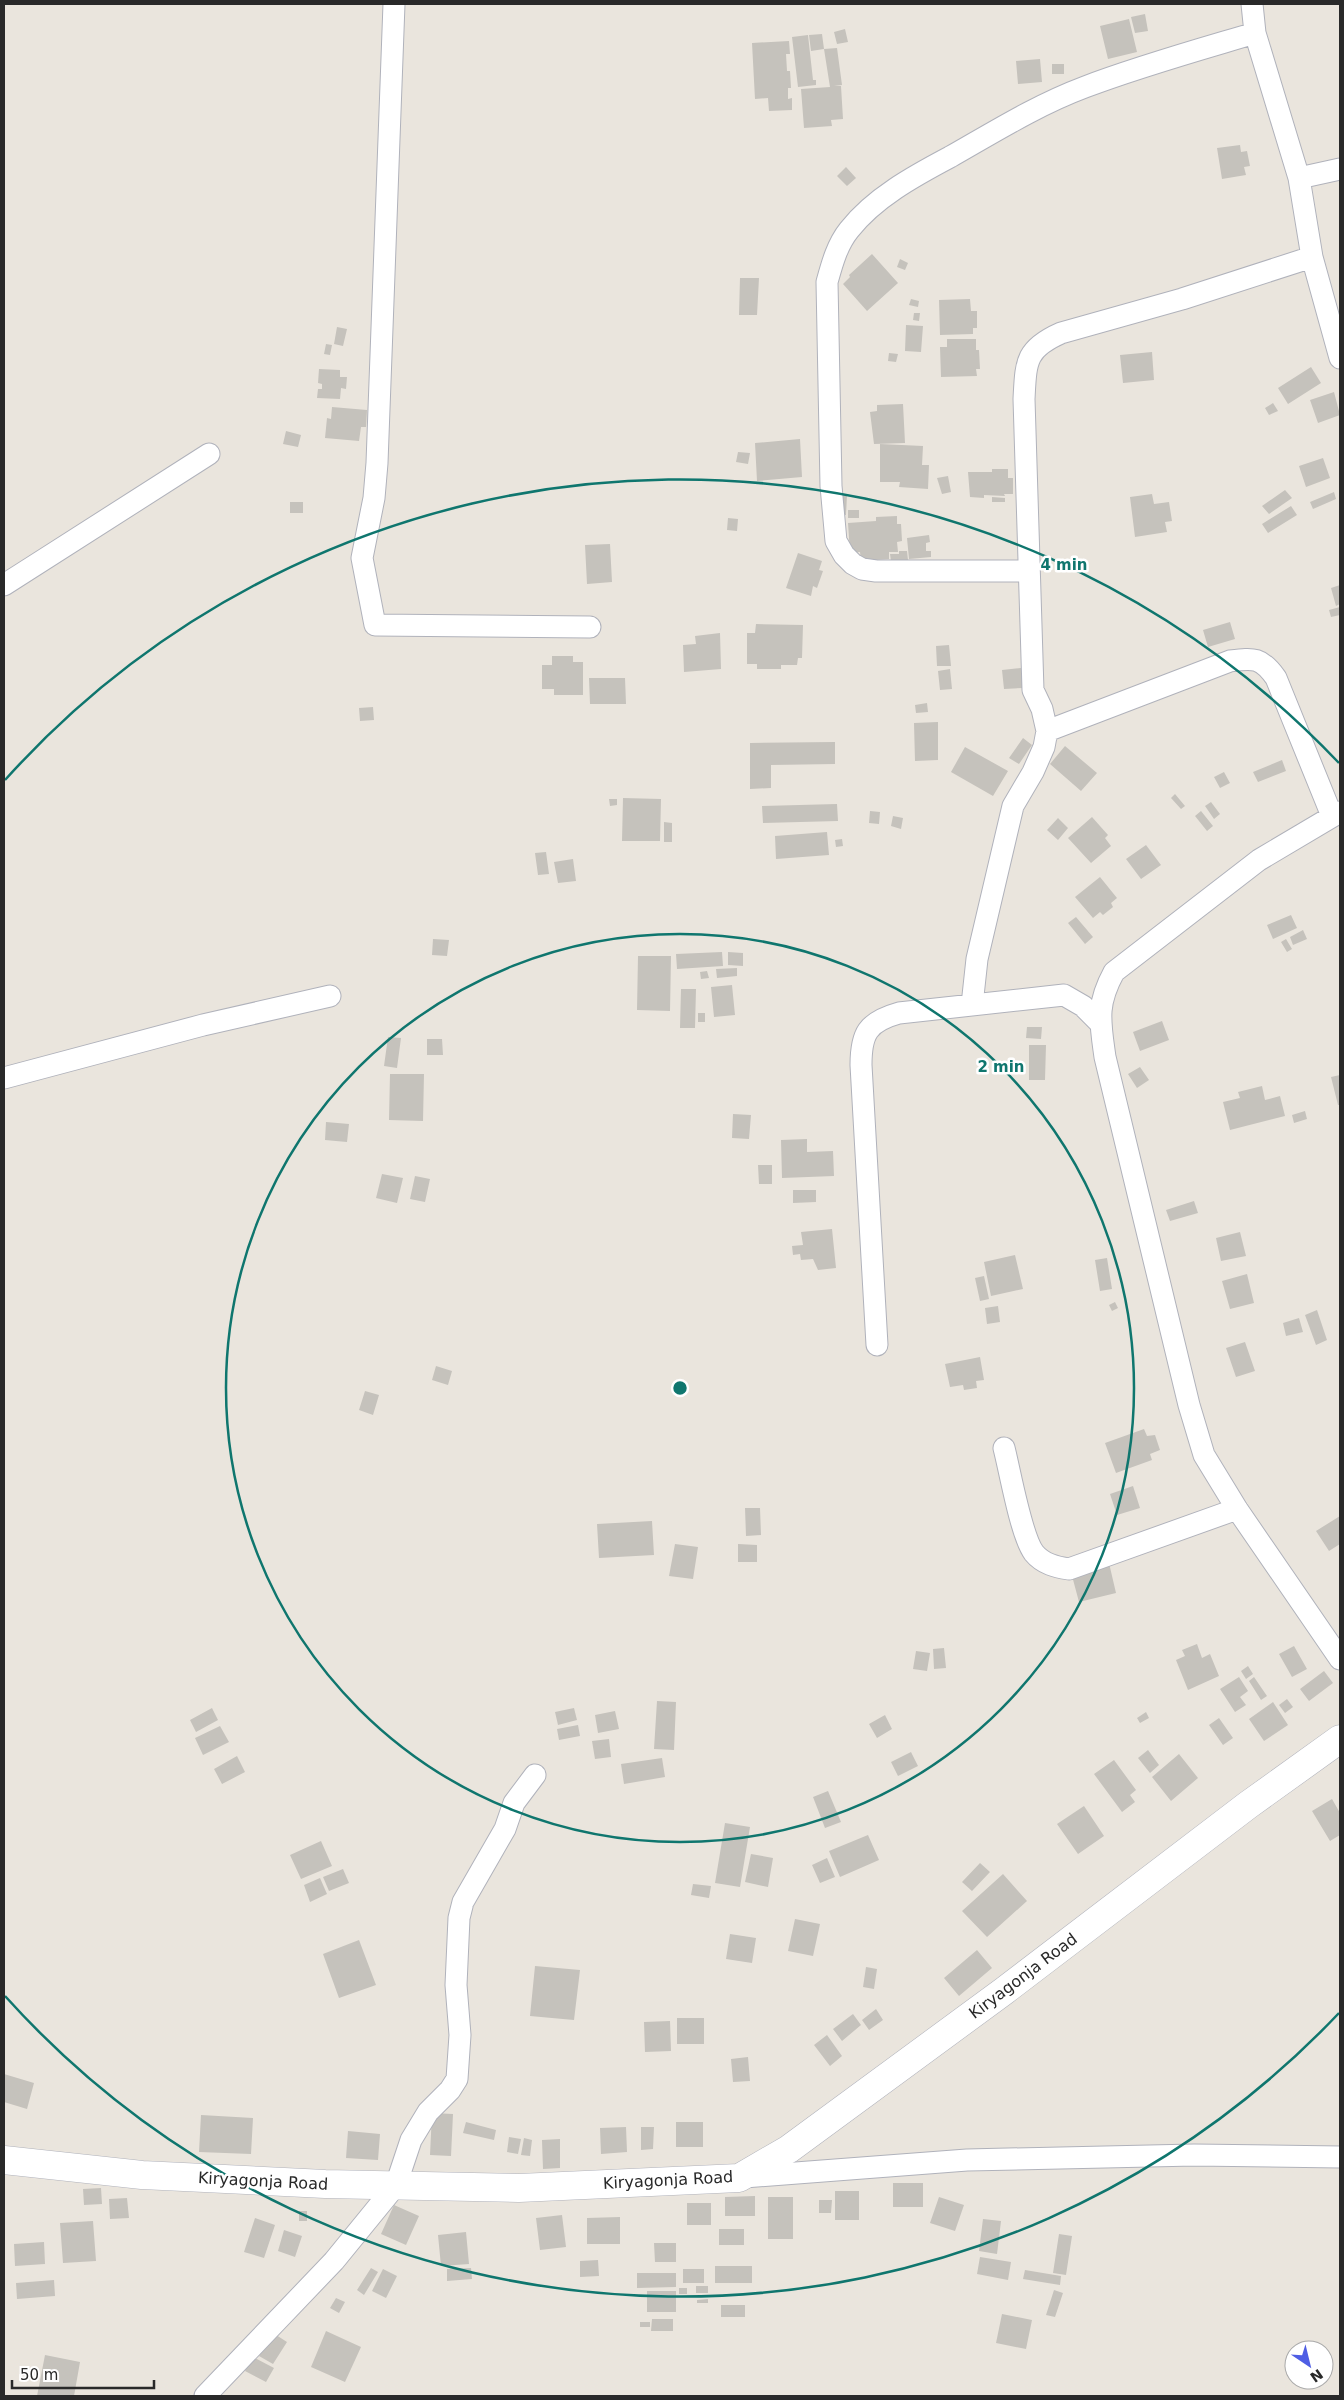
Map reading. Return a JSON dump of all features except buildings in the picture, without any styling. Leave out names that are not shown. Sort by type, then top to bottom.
[{"type":"street","points":[[394,4],[377,463],[374,498],[362,558],[375,626],[590,627]]},
{"type":"street","points":[[1252,4],[1255,33],[1299,178],[1312,257],[1340,358]]},
{"type":"street","points":[[1029,571],[876,571],[862,569],[844,555],[836,541],[831,486],[827,282],[834,256],[849,230],[875,205],[909,180],[1028,113],[1093,85],[1255,33]]},
{"type":"street","points":[[1299,178],[1340,169]]},
{"type":"street","points":[[972,1005],[976,959],[1013,806],[1033,772],[1044,747],[1047,731],[1042,709],[1033,690],[1024,399],[1025,372],[1029,357],[1042,341],[1061,333],[1182,299],[1312,257]]},
{"type":"street","points":[[4,585],[208,454]]},
{"type":"street","points":[[1047,731],[1230,661],[1250,658],[1261,661],[1276,678],[1336,814],[1259,860],[1114,972],[1103,992],[1100,1023],[1108,1067],[1189,1404],[1204,1455],[1237,1509],[1340,1658]]},
{"type":"street","points":[[877,1345],[860,1066],[861,1042],[870,1028],[882,1017],[898,1013],[1064,995],[1083,1006],[1100,1023]]},
{"type":"street","points":[[4,1078],[202,1025],[330,996]]},
{"type":"street","points":[[1004,1448],[1025,1534],[1034,1553],[1056,1567],[1069,1569],[1237,1509]]},
{"type":"street","name":"Kiryagonja Road","points":[[4,2160],[142,2175],[396,2185],[519,2188],[739,2178],[789,2149],[1004,1991],[1248,1805],[1340,1739]]},
{"type":"street","points":[[205,2396],[334,2261],[396,2185],[411,2140],[428,2112],[450,2090],[457,2079],[460,2035],[456,1984],[459,1918],[463,1902],[505,1829],[514,1803],[535,1775]]},
{"type":"street","points":[[739,2178],[967,2160],[1194,2155],[1340,2156]]}]
